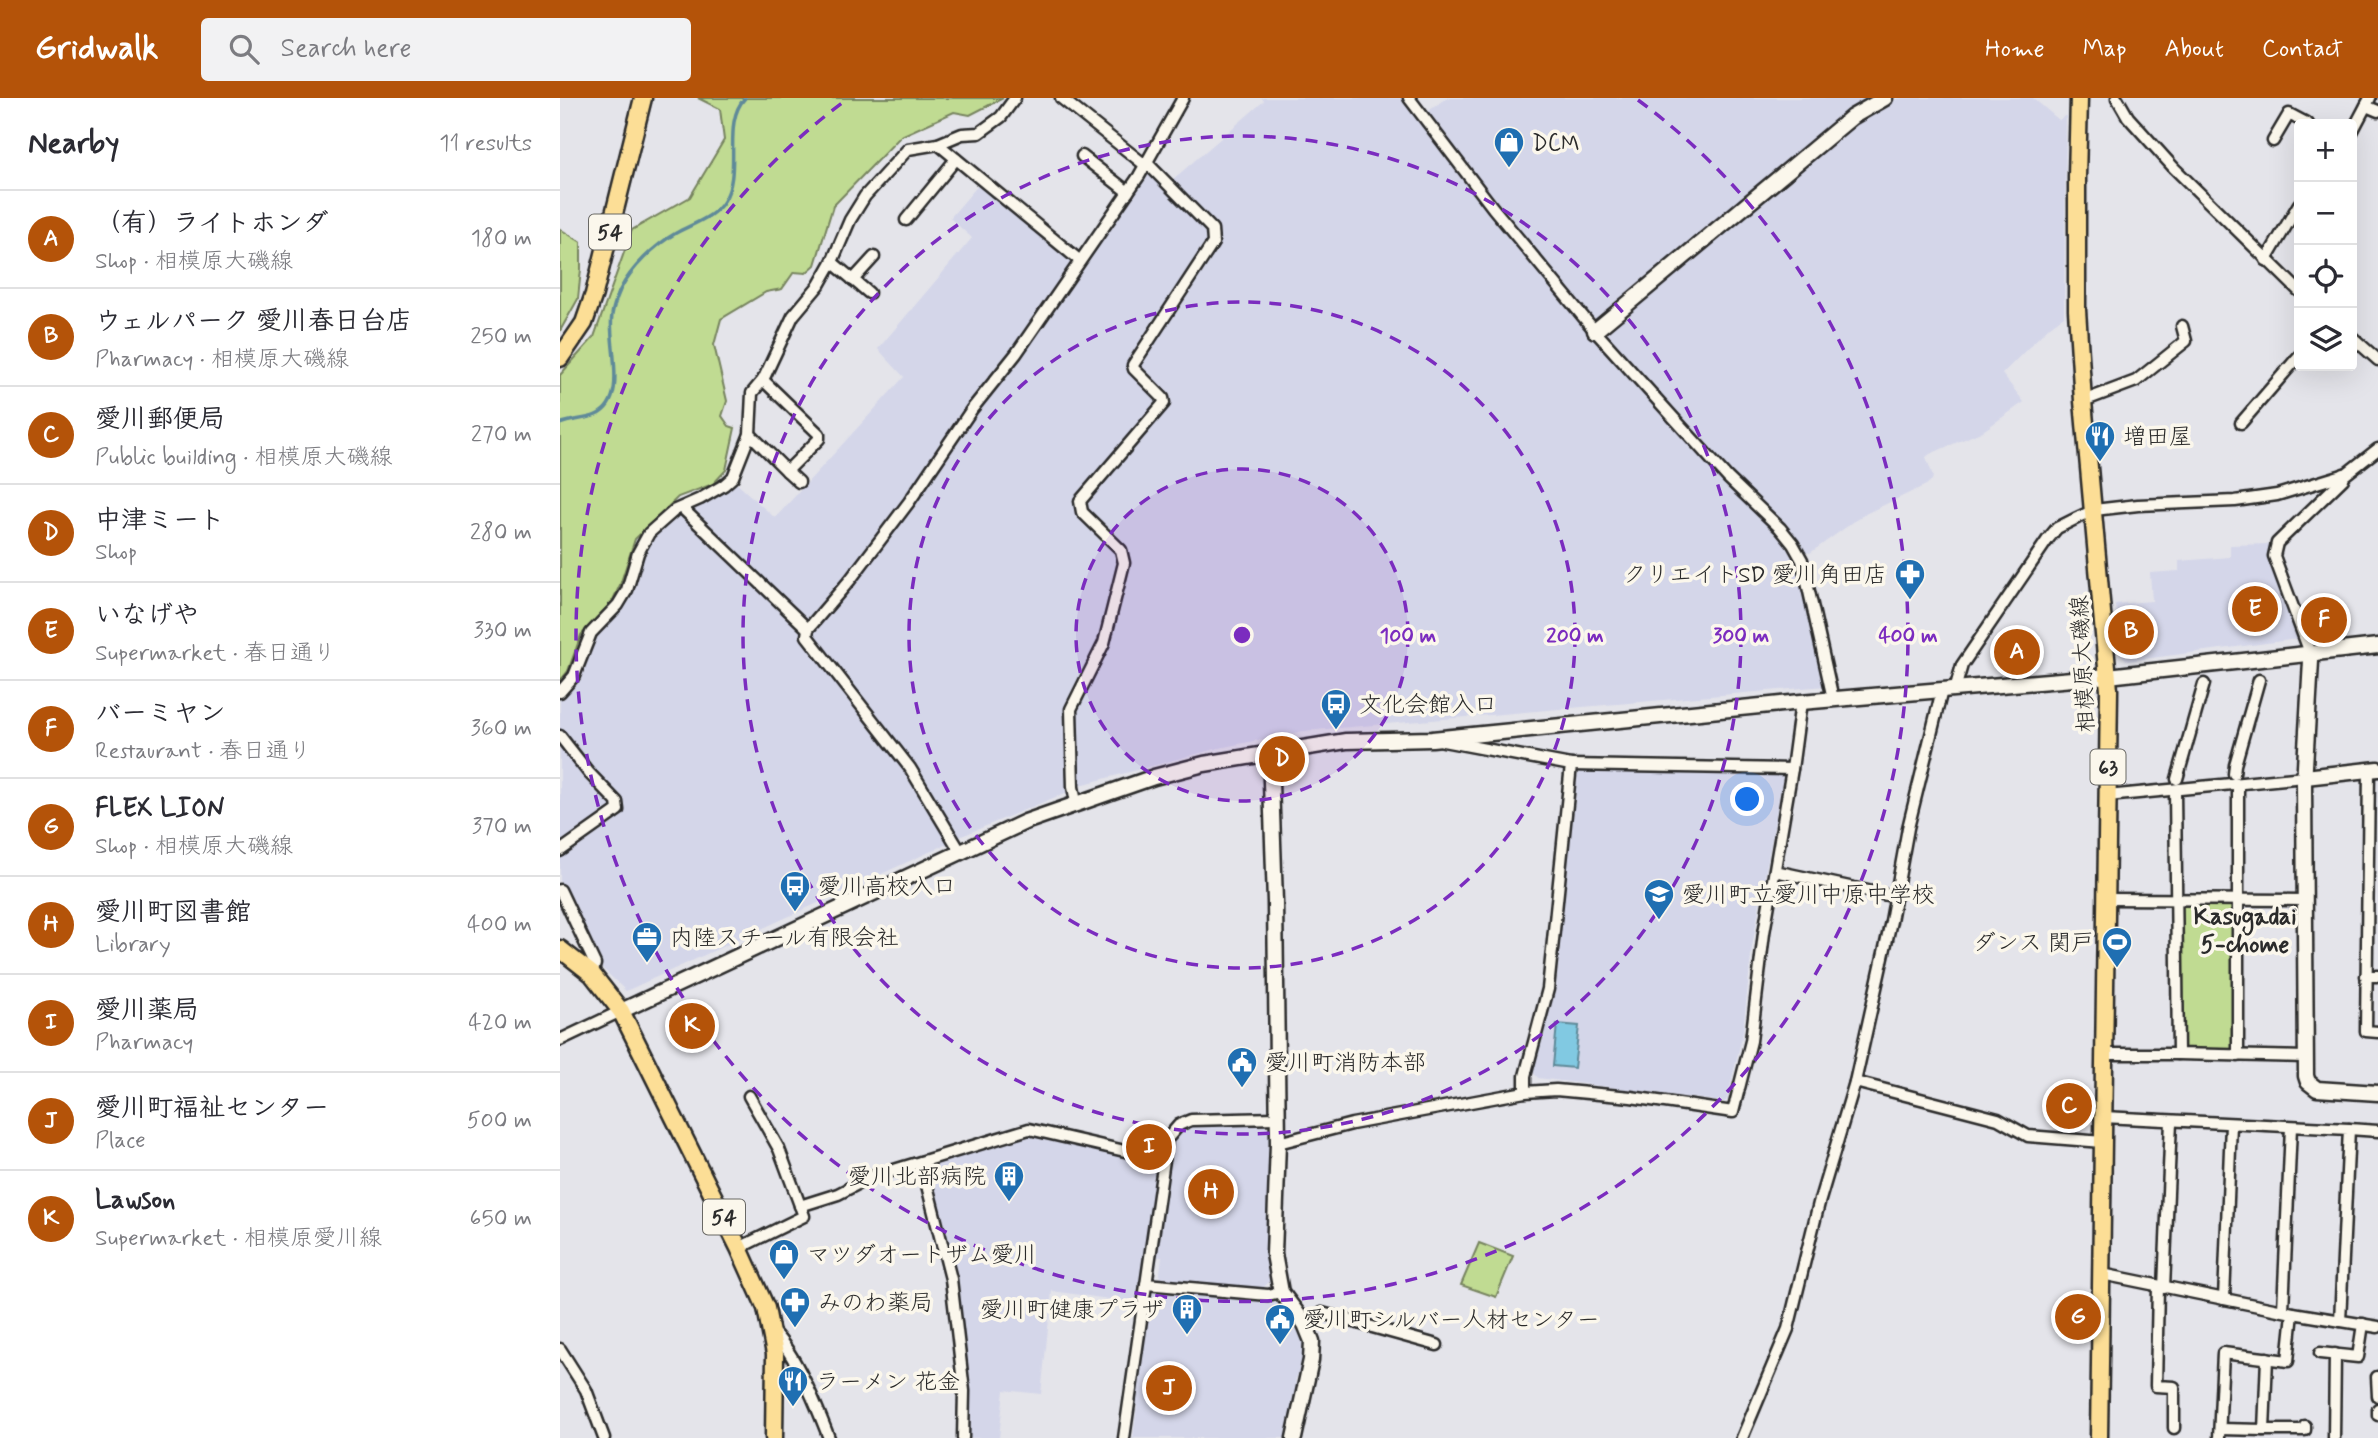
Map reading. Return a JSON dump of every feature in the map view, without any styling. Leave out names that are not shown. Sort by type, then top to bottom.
[{"type":"main road","name":"54","points":[[560,358],[584,323],[594,294],[643,98]]},
{"type":"main road","name":"相模原大磯線","points":[[2079,98],[2077,310],[2108,676],[2099,1438]]},
{"type":"main road","name":"54","points":[[560,949],[592,974],[621,1010],[766,1308],[775,1354],[774,1438]]},
{"type":"street","points":[[560,692],[574,676],[591,633],[618,605],[627,590],[638,553],[649,533],[664,518],[733,477],[750,435],[752,393],[763,380],[793,316],[819,285],[850,220],[865,197],[908,149],[938,144],[962,134],[979,132],[1001,117],[1015,98]]},
{"type":"street","points":[[1061,98],[1146,164],[1212,229],[1213,243],[1133,365],[1163,398],[1164,403],[1080,501],[1082,512],[1121,550],[1124,563],[1104,643],[1071,709],[1073,786],[1076,802]]},
{"type":"street","points":[[960,851],[910,768],[807,636],[808,629],[850,580],[909,502],[972,409],[1016,354],[1128,192],[1183,98]]},
{"type":"street","points":[[1409,98],[1493,208],[1595,331],[1728,478],[1793,544],[1802,560],[1833,699]]},
{"type":"street","points":[[1595,331],[1852,117],[1885,98]]},
{"type":"street","points":[[2117,98],[2127,117],[2165,158],[2294,286]]},
{"type":"street","points":[[1076,112],[1082,102]]},
{"type":"street","points":[[2357,123],[2368,102],[2378,111]]},
{"type":"street","points":[[2273,141],[2290,114],[2299,119]]},
{"type":"street","points":[[938,144],[1079,260]]},
{"type":"street","points":[[912,217],[956,159]]},
{"type":"street","points":[[1086,162],[1128,192]]},
{"type":"street","points":[[2266,260],[2294,212]]},
{"type":"street","points":[[853,280],[874,257]]},
{"type":"street","points":[[832,262],[869,293]]},
{"type":"street","points":[[2083,401],[2136,381],[2186,341],[2182,326]]},
{"type":"street","points":[[2357,341],[2378,359]]},
{"type":"street","points":[[2241,423],[2294,362]]},
{"type":"street","points":[[763,380],[819,434],[818,439],[788,471]]},
{"type":"street","points":[[750,435],[799,482]]},
{"type":"street","points":[[1942,690],[1956,686],[1962,665],[2057,528],[2094,510],[2138,505],[2235,501],[2277,495],[2344,474],[2364,462],[2378,449]]},
{"type":"street","points":[[2344,474],[2343,480],[2277,543],[2274,555],[2311,662],[2305,777],[2306,1076],[2313,1087],[2378,1093]]},
{"type":"street","points":[[682,508],[808,629]]},
{"type":"street","points":[[560,1040],[960,851],[1076,802],[1166,773],[1269,752],[1346,741],[1432,739],[1833,699],[2108,676],[2378,646]]},
{"type":"street","points":[[2238,1056],[2235,765],[2259,680]]},
{"type":"street","points":[[2178,1054],[2176,784],[2204,684]]},
{"type":"street","points":[[1742,1438],[1788,1329],[1819,1203],[1855,1082],[1896,897],[1908,828],[1942,690]]},
{"type":"street","points":[[1278,1143],[1352,1125],[1525,1092],[1556,1090],[1593,1093],[1733,1112],[1751,1041],[1763,933],[1801,702]]},
{"type":"street","points":[[560,736],[589,773],[617,802],[618,810],[560,851]]},
{"type":"street","points":[[1432,739],[1571,765],[1792,769]]},
{"type":"street","points":[[1269,752],[1275,902],[1278,1118],[1274,1254],[1281,1292],[1305,1324],[1312,1341],[1311,1360],[1294,1438]]},
{"type":"street","points":[[1525,1092],[1525,1076],[1548,989],[1571,765]]},
{"type":"street","points":[[2107,796],[2176,784],[2305,777],[2373,769],[2366,1031],[2378,1032]]},
{"type":"street","points":[[1775,872],[1896,897]]},
{"type":"street","points":[[560,890],[595,964],[592,974]]},
{"type":"street","points":[[2106,899],[2305,900]]},
{"type":"street","points":[[2367,976],[2378,976]]},
{"type":"street","points":[[2104,1054],[2305,1057]]},
{"type":"street","points":[[1855,1082],[1988,1116],[2028,1136],[2103,1142]]},
{"type":"street","points":[[739,1248],[804,1216],[779,1149],[749,1096]]},
{"type":"street","points":[[2103,1117],[2378,1130]]},
{"type":"street","points":[[1124,1438],[1164,1160],[1170,1135],[1180,1125],[1191,1120],[1278,1118]]},
{"type":"street","points":[[2171,1121],[2156,1386],[2180,1387],[2174,1428]]},
{"type":"street","points":[[2224,1299],[2231,1124]]},
{"type":"street","points":[[2291,1127],[2288,1361],[2223,1353],[2219,1434],[2305,1430]]},
{"type":"street","points":[[800,1206],[838,1194],[872,1177],[1029,1129],[1164,1160]]},
{"type":"street","points":[[2340,1321],[2349,1129]]},
{"type":"street","points":[[920,1162],[951,1279],[964,1391],[963,1438]]},
{"type":"street","points":[[2102,1274],[2378,1327]]},
{"type":"street","points":[[1146,1284],[1268,1295],[1281,1292]]},
{"type":"street","points":[[1305,1324],[1322,1313],[1437,1345]]},
{"type":"street","points":[[2320,1353],[2358,1357],[2363,1324]]},
{"type":"street","points":[[771,1331],[783,1342],[820,1414],[829,1438]]},
{"type":"street","points":[[560,1349],[586,1390],[604,1438]]},
{"type":"street","points":[[2335,1354],[2336,1431]]},
{"type":"street","points":[[2264,1430],[2267,1358]]},
{"type":"street","points":[[2377,1377],[2378,1396]]},
{"type":"street","points":[[2378,1409],[2378,1415]]},
{"type":"shaded area","points":[[1262,98],[1402,98],[1471,184],[1489,211],[1587,329],[1786,544],[1797,568],[1826,686],[1304,731],[1219,748],[1077,786],[1074,712],[1107,647],[1127,564],[1125,548],[1084,507],[1083,502],[1170,401],[1139,369],[1138,364],[1217,244],[1216,228],[1171,181],[1264,101]]},
{"type":"shaded area","points":[[1446,98],[1865,98],[1597,320],[1592,320],[1497,205],[1426,113]]},
{"type":"shaded area","points":[[1900,98],[2033,98],[2059,120],[2066,115],[2064,316],[2050,326],[2002,374],[2024,402],[1983,431],[1930,454],[1926,457],[1933,476],[1926,485],[1863,515],[1810,553],[1802,551],[1793,537],[1605,335],[1606,330],[1848,129],[1873,110]]},
{"type":"shaded area","points":[[1153,172],[1209,230],[1209,243],[1127,367],[1158,398],[1158,403],[1076,499],[1079,513],[1118,552],[1121,565],[1099,643],[1065,715],[1070,791],[957,838],[912,762],[814,635],[814,629],[902,518],[974,412],[1144,174]]},
{"type":"shaded area","points":[[980,183],[1071,258],[1072,263],[1011,355],[848,577],[818,611],[802,620],[689,511],[692,506],[734,481],[775,518],[904,377],[878,349],[972,238],[950,218]]},
{"type":"shaded area","points":[[672,504],[795,620],[802,635],[902,763],[949,843],[626,991],[601,967],[560,882],[560,669],[631,536]]},
{"type":"shaded area","points":[[2271,544],[2270,553],[2298,639],[2128,661],[2120,654],[2115,604],[2152,601],[2150,573],[2179,571],[2179,561],[2230,557],[2230,545]]},
{"type":"shaded area","name":"愛川町立愛川中原中学校","points":[[1582,770],[1780,773],[1783,777],[1752,947],[1743,1033],[1727,1100],[1724,1102],[1538,1078],[1533,1072],[1556,987],[1578,773]]},
{"type":"shaded area","points":[[1260,1122],[1260,1125],[1265,1125],[1270,1131],[1271,1280],[1260,1291],[1159,1281],[1162,1257],[1155,1256],[1172,1138],[1179,1130],[1192,1124]]},
{"type":"shaded area","points":[[1029,1132],[1153,1160],[1157,1165],[1137,1303],[1052,1291],[1041,1394],[1004,1390],[999,1438],[967,1438],[967,1381],[926,1168],[930,1162]]},
{"type":"shaded area","points":[[1153,1286],[1247,1296],[1278,1304],[1297,1327],[1303,1342],[1303,1355],[1285,1438],[1133,1438],[1137,1406],[1134,1405],[1148,1291]]},
{"type":"green space","points":[[698,98],[1003,98],[970,115],[954,112],[901,136],[833,206],[815,265],[806,273],[794,272],[782,289],[766,292],[721,319],[714,345],[727,401],[722,416],[729,426],[735,428],[726,470],[713,484],[678,497],[635,539],[612,602],[581,635],[568,671],[560,681],[560,375],[594,337],[632,230],[690,197],[724,140],[720,109]]},
{"type":"green space","points":[[560,229],[581,242],[581,269],[578,299],[560,331]]},
{"type":"green space","points":[[2235,905],[2234,1051],[2183,1050],[2178,906]]},
{"type":"green space","points":[[1479,1243],[1513,1256],[1496,1297],[1461,1285]]},
{"type":"water","points":[[1557,1024],[1579,1026],[1574,1068],[1553,1066]]},
{"type":"waterway","points":[[560,424],[596,415],[606,408],[612,397],[615,384],[612,315],[620,290],[630,274],[660,244],[709,216],[724,201],[732,176],[734,120],[745,98]]},
{"type":"place","name":"DCM","points":[[1509,169]]},
{"type":"place","name":"増田屋","points":[[2100,463]]},
{"type":"place","name":"クリエイトSD 愛川角田店","points":[[1910,601]]},
{"type":"place","name":"いなげや","points":[[2255,609]]},
{"type":"place","name":"バーミヤン","points":[[2324,620]]},
{"type":"place","name":"ウェルパーク 愛川春日台店","points":[[2131,632]]},
{"type":"place","name":"（有）ライトホンダ","points":[[2017,652]]},
{"type":"place","name":"文化会館入口","points":[[1336,731]]},
{"type":"place","name":"中津ミート","points":[[1282,759]]},
{"type":"place","name":"愛川高校入口","points":[[795,913]]},
{"type":"place","name":"愛川町立愛川中原中学校","points":[[1659,921]]},
{"type":"place","name":"内陸スチール有限会社","points":[[647,964]]},
{"type":"place","name":"ダンス 関戸","points":[[2117,969]]},
{"type":"place","name":"Lawson","points":[[692,1026]]},
{"type":"place","name":"愛川町消防本部","points":[[1242,1089]]},
{"type":"place","name":"愛川郵便局","points":[[2069,1106]]},
{"type":"place","name":"愛川薬局","points":[[1149,1147]]},
{"type":"place","name":"愛川町図書館","points":[[1211,1192]]},
{"type":"place","name":"愛川北部病院","points":[[1009,1203]]},
{"type":"place","name":"マツダオートザム愛川","points":[[784,1281]]},
{"type":"place","name":"FLEX LION","points":[[2078,1317]]},
{"type":"place","name":"みのわ薬局","points":[[795,1329]]},
{"type":"place","name":"愛川町健康プラザ","points":[[1187,1336]]},
{"type":"place","name":"愛川町シルバー人材センター","points":[[1280,1346]]},
{"type":"place","name":"愛川町福祉センター","points":[[1169,1388]]},
{"type":"place","name":"ラーメン 花金","points":[[793,1408]]},
{"type":"district","name":"Kasugadai 5-chome","points":[[2245,930]]}]
